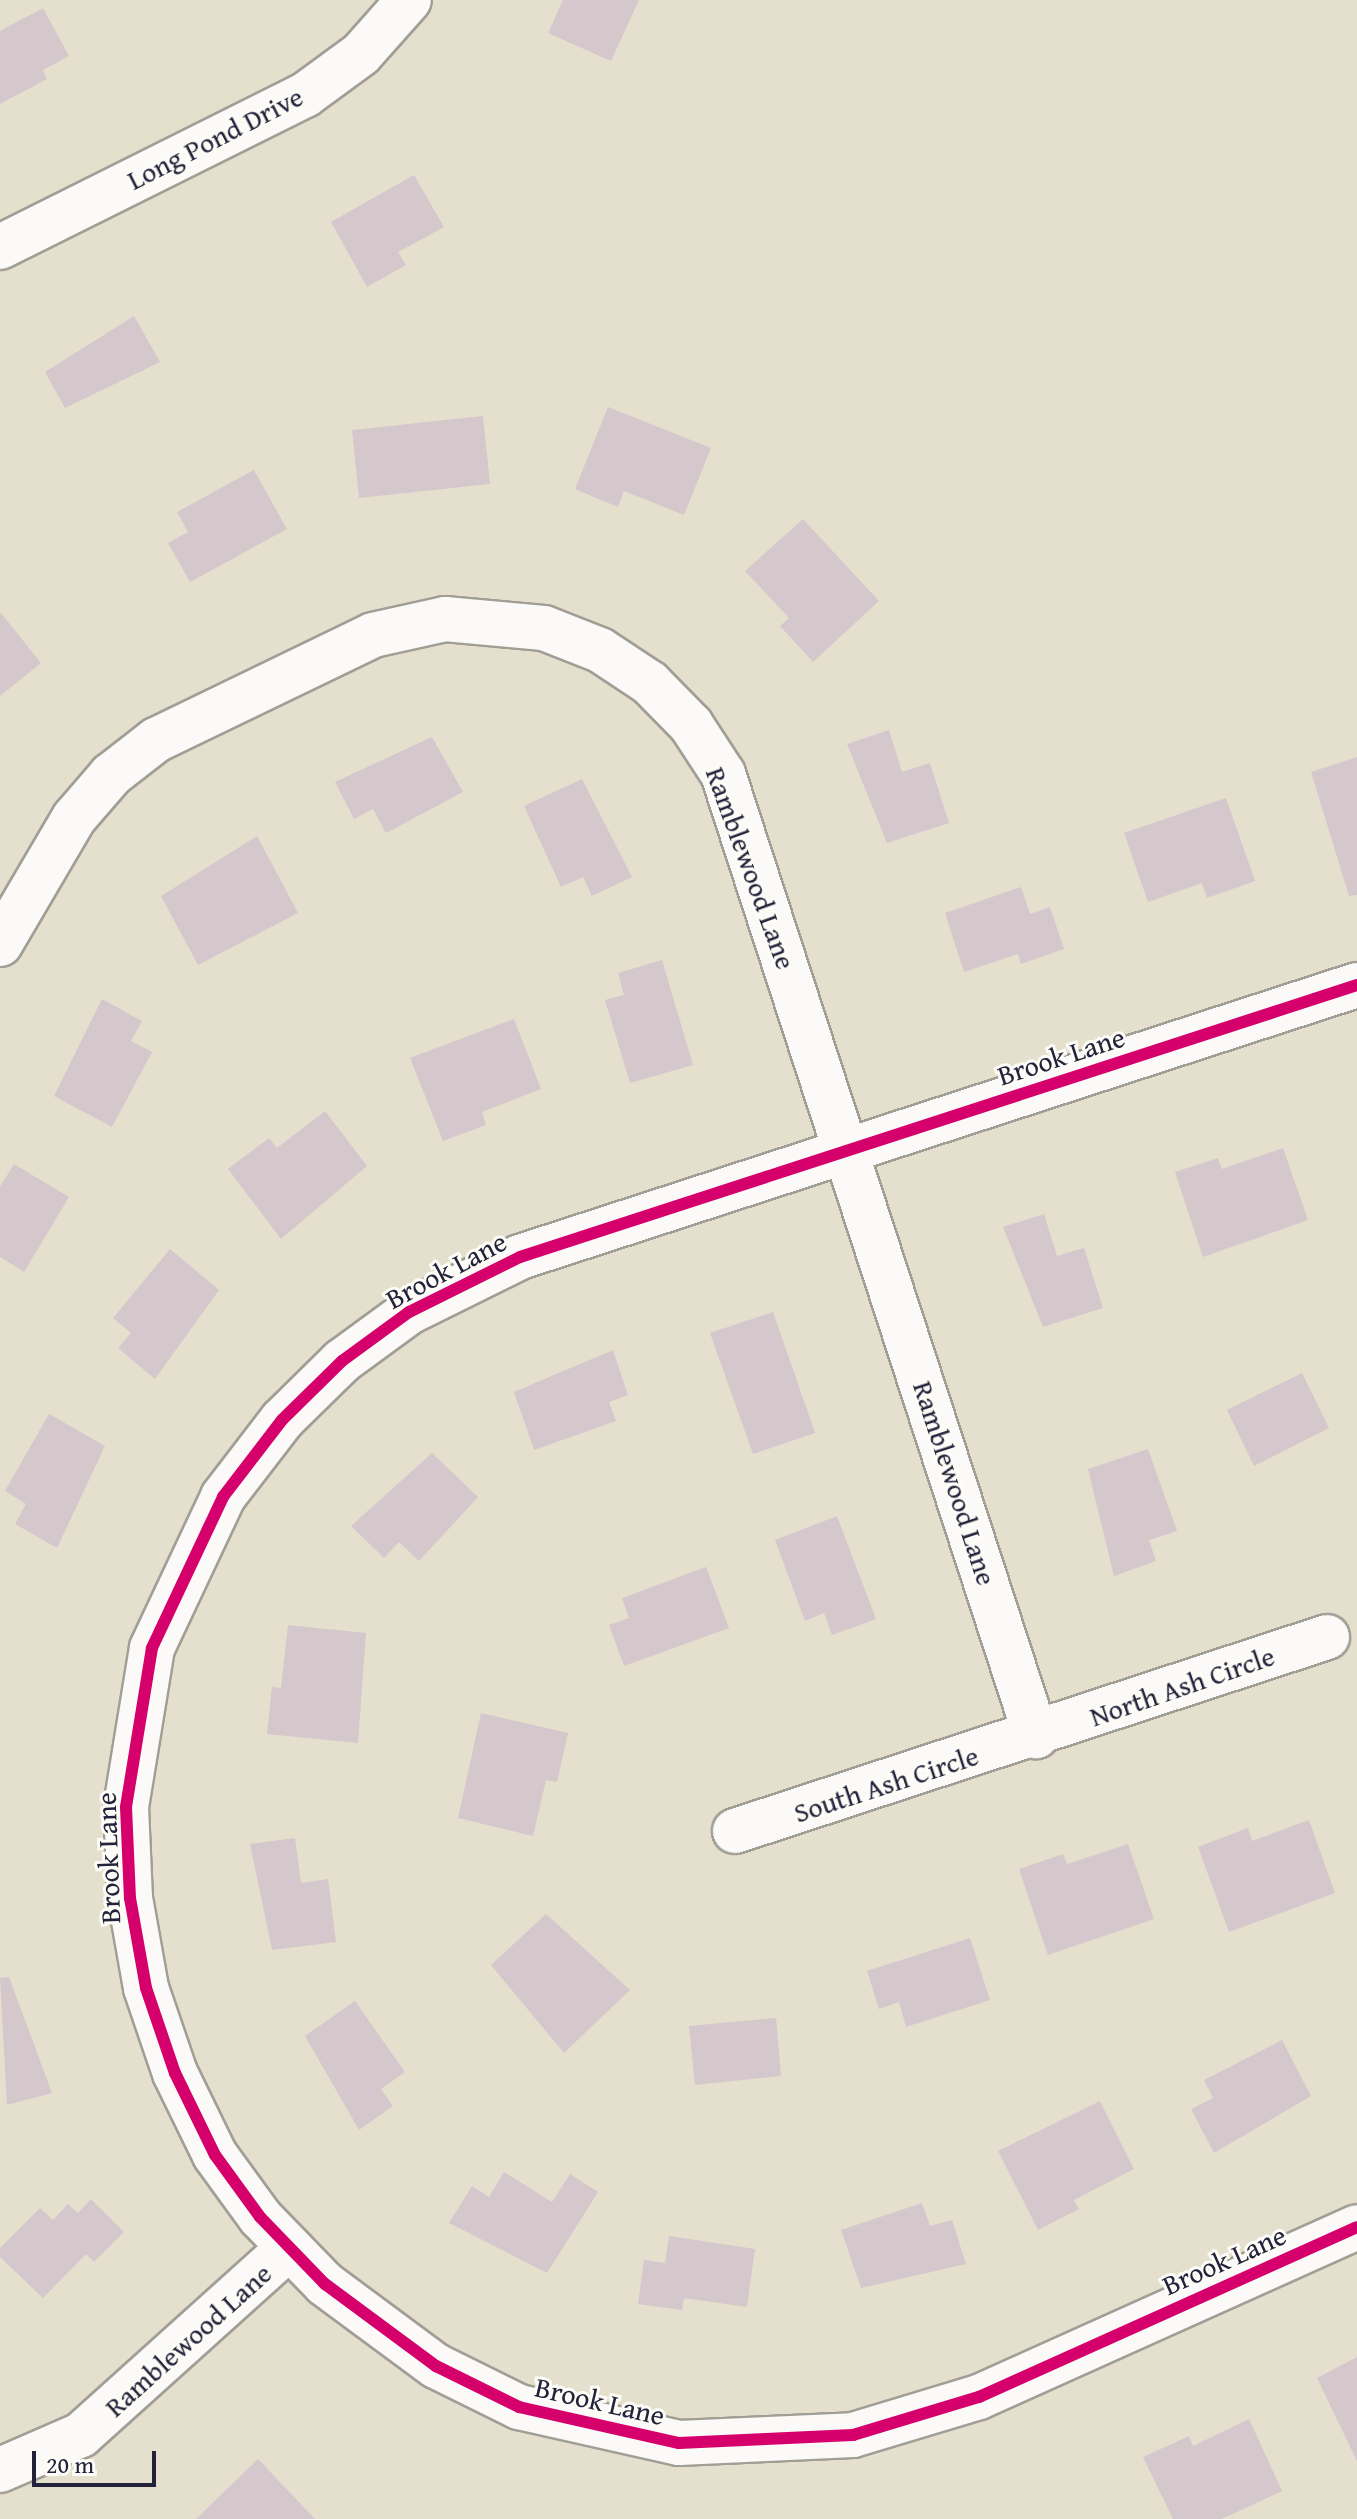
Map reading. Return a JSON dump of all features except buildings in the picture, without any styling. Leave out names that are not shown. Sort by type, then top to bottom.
[{"type":"street","name":"Long Pond Drive","points":[[0,247],[305,95],[361,54],[409,0]]},
{"type":"street","name":"Ramblewood Lane","points":[[0,944],[74,818],[111,775],[156,740],[406,625],[486,619],[544,628],[600,650],[650,683],[691,725],[723,774],[848,1150],[1036,1736]]},
{"type":"street","name":"Brook Lane","points":[[1357,985],[520,1257],[409,1312],[342,1361],[282,1420],[223,1497],[182,1571],[152,1648],[133,1729],[126,1807],[136,1943],[159,2031],[194,2115],[289,2248],[397,2341],[519,2407],[593,2429],[722,2446],[853,2435],[938,2413],[1357,2227]]},
{"type":"street","name":"North Ash Circle","points":[[1036,1736],[1327,1637]]},
{"type":"street","name":"South Ash Circle","points":[[735,1831],[1036,1736]]},
{"type":"street","name":"Ramblewood Lane","points":[[0,2470],[91,2427],[289,2248]]},
{"type":"cycle path","points":[[1357,985],[520,1257],[409,1312],[342,1361],[282,1420],[223,1497],[152,1648],[126,1807],[130,1898],[146,1988],[175,2073],[215,2155],[260,2217],[325,2284],[436,2366],[519,2407],[679,2443],[853,2435],[979,2397],[1357,2227]]}]
